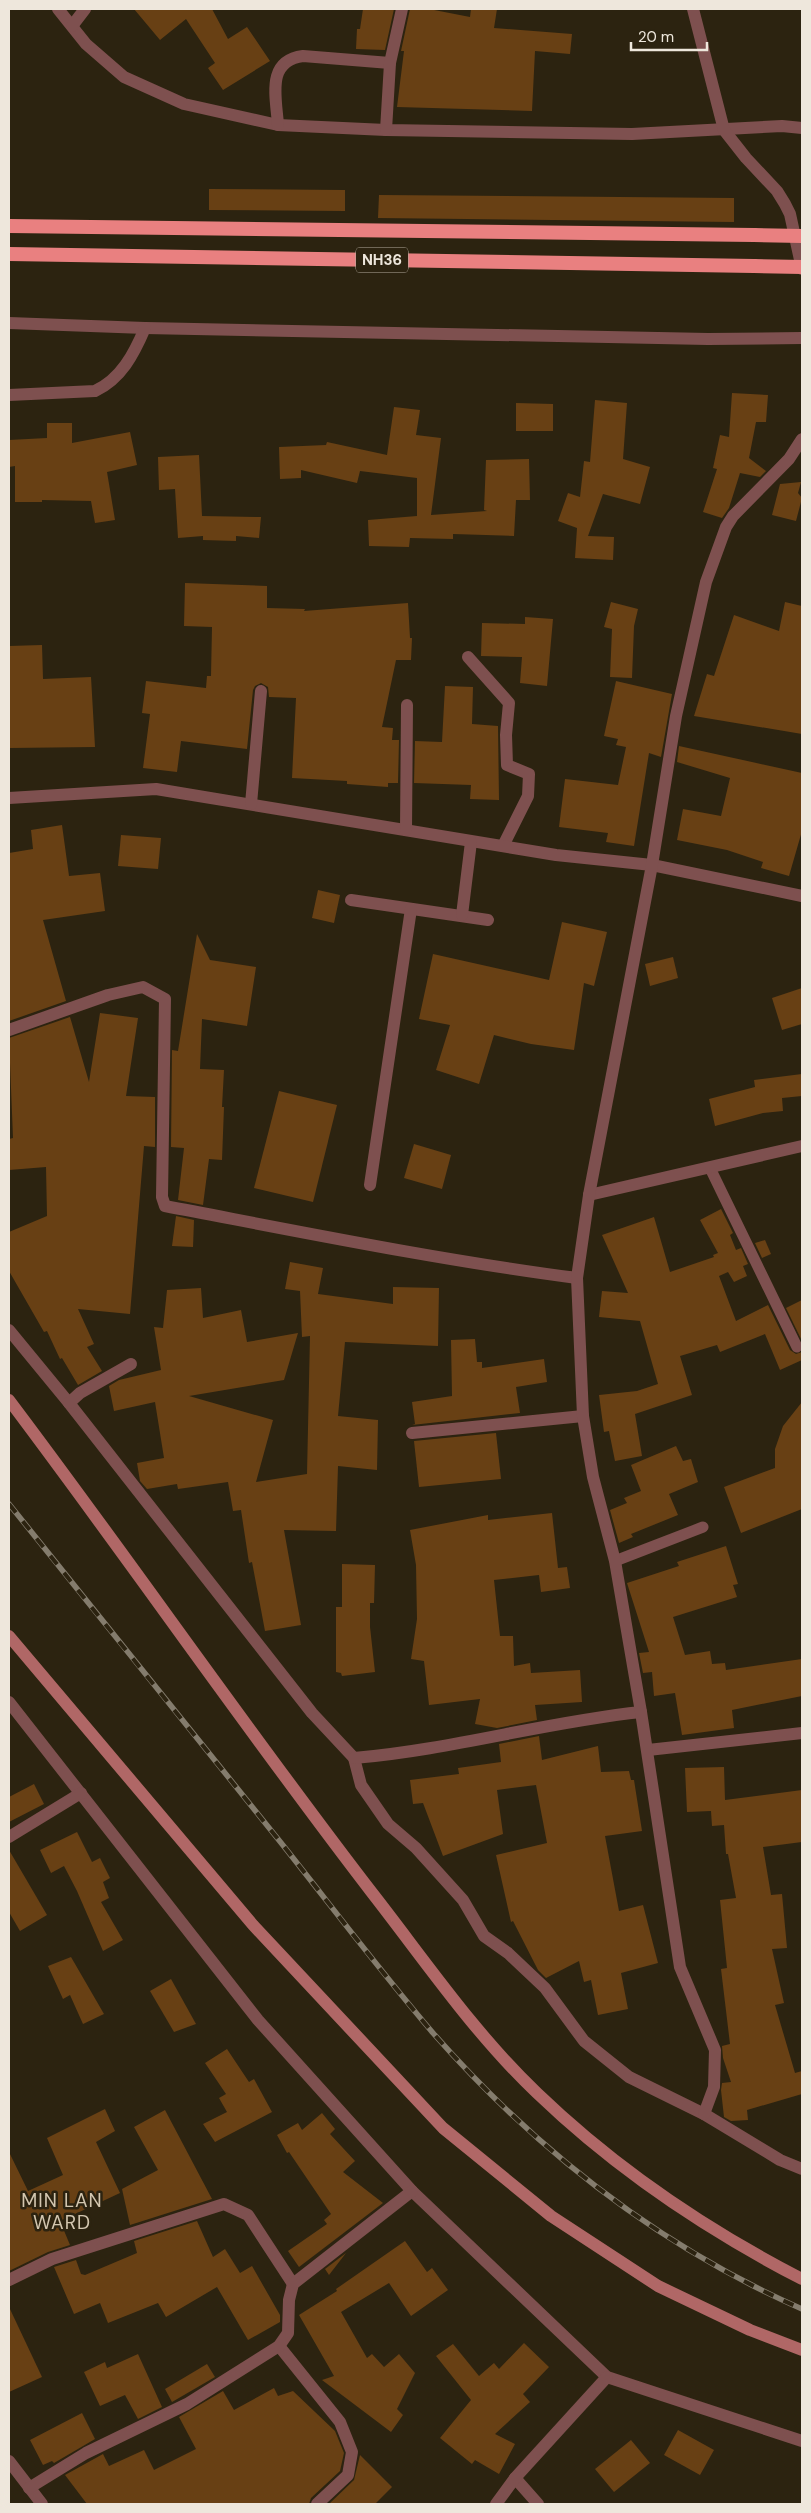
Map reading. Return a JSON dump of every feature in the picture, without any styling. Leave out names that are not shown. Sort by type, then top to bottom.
[{"type":"highway","name":"NH36","points":[[9,226],[802,236]]},
{"type":"highway","name":"NH36","points":[[9,254],[802,268]]},
{"type":"main road","points":[[9,1400],[56,1461],[303,1803],[452,2000],[491,2046],[538,2094],[587,2137],[652,2187],[712,2228],[802,2279]]},
{"type":"main road","points":[[9,1636],[253,1925],[443,2128],[551,2216],[658,2286],[750,2330],[802,2350]]},
{"type":"street","points":[[58,9],[86,44],[124,77],[184,104],[278,125],[386,130],[632,134],[782,126],[802,128]]},
{"type":"street","points":[[72,26],[86,9]]},
{"type":"street","points":[[386,130],[390,63],[402,9]]},
{"type":"street","points":[[693,9],[724,130],[746,158],[777,191],[785,204],[790,214],[802,268]]},
{"type":"street","points":[[278,125],[277,74],[282,63],[291,57],[303,56],[390,63]]},
{"type":"street","points":[[9,323],[145,328],[708,339],[802,338]]},
{"type":"street","points":[[9,395],[95,391],[108,385],[119,374],[136,349],[145,328]]},
{"type":"street","points":[[704,2114],[714,2088],[715,2050],[680,1967],[648,1750],[615,1561],[592,1477],[583,1416],[577,1278],[589,1195],[652,865],[676,716],[706,582],[715,553],[733,516],[789,458],[802,439]]},
{"type":"street","points":[[468,657],[509,703],[506,735],[507,764],[528,774],[528,796],[503,846]]},
{"type":"street","points":[[251,804],[261,691]]},
{"type":"street","points":[[406,830],[407,705]]},
{"type":"street","points":[[9,798],[156,789],[556,856],[652,865],[802,896]]},
{"type":"street","points":[[462,915],[471,842]]},
{"type":"street","points":[[351,900],[488,920]]},
{"type":"street","points":[[370,1185],[412,908]]},
{"type":"street","points":[[9,1030],[108,995],[143,987],[165,999],[162,1197],[165,1206],[484,1266],[577,1278]]},
{"type":"street","points":[[589,1195],[802,1146]]},
{"type":"street","points":[[9,1330],[69,1403],[312,1714],[354,1758],[361,1784],[388,1824],[416,1848],[463,1900],[484,1936],[508,1953],[545,1988],[584,2041],[629,2077],[704,2114],[780,2160],[802,2169]]},
{"type":"street","points":[[69,1403],[80,1393],[131,1364]]},
{"type":"street","points":[[412,1433],[583,1416]]},
{"type":"street","points":[[9,1702],[258,2020],[412,2191],[607,2377],[802,2441]]},
{"type":"street","points":[[354,1758],[395,1755],[594,1718],[641,1712]]},
{"type":"street","points":[[648,1750],[802,1733]]},
{"type":"street","points":[[9,1837],[81,1792]]},
{"type":"street","points":[[29,2488],[86,2453],[187,2404],[279,2346],[288,2334],[289,2300],[293,2284],[412,2191]]},
{"type":"street","points":[[9,2280],[52,2259],[224,2204],[248,2214],[293,2284]]},
{"type":"street","points":[[279,2346],[340,2422],[352,2452],[348,2475],[317,2504]]},
{"type":"street","points":[[496,2504],[515,2478],[607,2377]]},
{"type":"street","points":[[9,2461],[42,2504]]},
{"type":"street","points":[[515,2478],[538,2504]]},
{"type":"lane","points":[[710,1168],[797,1347]]},
{"type":"lane","points":[[615,1561],[703,1527]]},
{"type":"building","points":[[134,9],[212,9],[228,39],[247,27],[270,61],[223,90],[208,68],[215,63],[186,19],[160,40]]},
{"type":"building","points":[[363,9],[394,9],[385,50],[356,49],[357,29],[360,29]]},
{"type":"building","points":[[410,9],[429,9],[470,17],[471,9],[497,9],[494,28],[572,34],[570,54],[535,51],[532,111],[397,107],[404,51],[401,51]]},
{"type":"building","points":[[209,189],[345,190],[345,211],[209,210]]},
{"type":"building","points":[[379,195],[734,198],[734,222],[378,218]]},
{"type":"building","points":[[732,393],[768,395],[766,422],[756,422],[749,458],[766,471],[760,477],[740,473],[729,508],[722,518],[703,512],[717,469],[713,468],[720,435],[729,437]]},
{"type":"building","points":[[595,400],[627,403],[623,459],[650,467],[640,504],[603,494],[588,536],[614,537],[613,560],[575,558],[577,528],[558,521],[568,493],[580,497],[584,461],[590,462]]},
{"type":"building","points":[[516,403],[553,404],[553,431],[516,431]]},
{"type":"building","points":[[394,407],[420,410],[416,435],[441,438],[431,515],[487,511],[484,510],[486,460],[529,459],[530,500],[516,500],[514,536],[453,534],[453,539],[410,538],[409,547],[369,546],[368,520],[417,516],[417,478],[360,471],[357,483],[301,470],[301,478],[280,479],[279,447],[326,445],[327,442],[387,455]]},
{"type":"building","points":[[47,423],[72,423],[72,443],[130,432],[137,465],[107,472],[115,520],[95,523],[91,501],[42,500],[42,502],[15,502],[15,466],[9,467],[9,440],[47,438]]},
{"type":"building","points":[[199,455],[202,516],[261,517],[259,538],[236,536],[236,541],[203,540],[203,536],[178,538],[175,489],[159,490],[158,457]]},
{"type":"building","points":[[801,482],[798,493],[802,498],[796,521],[772,515],[780,484]]},
{"type":"building","points":[[185,583],[267,586],[267,608],[305,609],[304,611],[408,603],[410,638],[412,638],[411,660],[396,660],[382,727],[393,728],[392,740],[399,740],[398,783],[388,783],[388,787],[347,784],[347,781],[292,778],[296,698],[269,697],[268,687],[261,683],[255,686],[253,690],[247,749],[181,741],[177,772],[143,768],[150,714],[142,713],[146,681],[206,688],[207,676],[211,676],[212,627],[184,626]]},
{"type":"building","points":[[611,602],[638,609],[634,626],[632,678],[610,677],[612,629],[604,627]]},
{"type":"building","points":[[785,602],[802,606],[802,734],[694,716],[707,674],[714,676],[734,615],[779,631]]},
{"type":"building","points":[[525,617],[553,619],[547,686],[520,683],[522,657],[481,656],[482,623],[525,624]]},
{"type":"building","points":[[42,645],[43,679],[91,677],[95,747],[10,748],[9,646]]},
{"type":"building","points":[[616,681],[672,694],[661,757],[649,753],[634,846],[606,842],[608,833],[559,827],[565,779],[618,785],[626,747],[616,745],[618,739],[604,736]]},
{"type":"building","points":[[445,686],[473,687],[472,724],[498,726],[499,800],[470,799],[471,785],[414,783],[415,741],[442,742]]},
{"type":"building","points":[[679,746],[802,773],[802,831],[789,876],[761,868],[763,862],[727,850],[677,840],[683,809],[721,816],[730,778],[677,762]]},
{"type":"building","points":[[62,825],[69,876],[100,873],[105,911],[43,920],[66,1001],[9,1021],[9,853],[33,849],[31,830]]},
{"type":"building","points":[[121,835],[161,838],[158,869],[118,866]]},
{"type":"building","points":[[318,890],[340,895],[334,923],[312,918]]},
{"type":"building","points":[[562,922],[607,932],[594,986],[584,983],[574,1050],[531,1044],[494,1035],[479,1084],[436,1070],[450,1025],[419,1019],[433,954],[549,980]]},
{"type":"building","points":[[197,934],[210,960],[256,967],[247,1026],[202,1019],[200,1069],[224,1070],[222,1160],[209,1159],[203,1205],[178,1200],[184,1148],[171,1147],[172,1050],[178,1051]]},
{"type":"building","points":[[673,957],[678,978],[650,986],[645,964]]},
{"type":"building","points":[[802,988],[802,1024],[782,1030],[772,998]]},
{"type":"building","points":[[100,1013],[138,1018],[126,1096],[155,1097],[155,1147],[144,1146],[130,1314],[78,1309],[94,1344],[87,1347],[102,1371],[78,1385],[62,1358],[60,1359],[47,1331],[44,1332],[9,1271],[9,1232],[47,1216],[46,1167],[9,1170],[9,1139],[13,1138],[9,1038],[70,1017],[89,1082]]},
{"type":"building","points":[[802,1074],[802,1096],[782,1098],[783,1111],[763,1113],[715,1126],[709,1099],[755,1087],[754,1080]]},
{"type":"building","points":[[279,1091],[337,1105],[313,1202],[254,1188]]},
{"type":"building","points":[[414,1144],[451,1155],[442,1189],[404,1178]]},
{"type":"building","points":[[721,1209],[733,1233],[730,1235],[736,1250],[741,1248],[748,1264],[743,1266],[747,1276],[734,1282],[728,1272],[719,1276],[736,1321],[768,1305],[790,1350],[796,1354],[802,1352],[802,1360],[780,1370],[765,1334],[720,1352],[717,1345],[680,1356],[692,1395],[635,1414],[642,1456],[615,1461],[609,1431],[604,1432],[599,1395],[637,1391],[658,1384],[640,1321],[599,1317],[602,1291],[628,1293],[602,1235],[654,1217],[670,1272],[714,1257],[713,1255],[718,1253],[700,1220]]},
{"type":"building","points":[[176,1216],[194,1220],[193,1247],[172,1246]]},
{"type":"building","points":[[765,1240],[771,1254],[762,1258],[755,1243]]},
{"type":"building","points":[[290,1262],[323,1268],[318,1294],[393,1304],[393,1287],[439,1288],[438,1346],[345,1342],[338,1416],[378,1420],[377,1470],[338,1466],[336,1531],[284,1530],[301,1625],[265,1631],[252,1562],[249,1563],[241,1510],[233,1511],[228,1482],[178,1489],[177,1484],[147,1489],[140,1481],[137,1463],[164,1458],[155,1402],[114,1411],[109,1386],[119,1380],[161,1370],[154,1327],[163,1328],[167,1290],[201,1288],[203,1318],[241,1310],[247,1342],[298,1333],[284,1380],[189,1396],[273,1420],[256,1482],[307,1474],[310,1336],[302,1337],[300,1291],[285,1289]]},
{"type":"building","points":[[802,1300],[802,1341],[786,1308]]},
{"type":"building","points":[[475,1339],[477,1362],[482,1362],[482,1368],[544,1359],[547,1382],[516,1387],[520,1413],[412,1425],[415,1424],[412,1402],[452,1396],[451,1340]]},
{"type":"building","points":[[802,1402],[802,1509],[741,1533],[724,1487],[775,1468],[775,1449],[783,1426]]},
{"type":"building","points":[[496,1433],[501,1479],[419,1487],[414,1441]]},
{"type":"building","points":[[676,1446],[683,1461],[691,1459],[698,1482],[669,1494],[678,1515],[631,1534],[633,1537],[619,1543],[610,1510],[627,1503],[624,1498],[641,1491],[631,1465]]},
{"type":"building","points":[[552,1513],[558,1568],[567,1567],[570,1588],[541,1592],[539,1575],[494,1580],[500,1636],[513,1636],[514,1666],[530,1663],[531,1673],[580,1670],[582,1702],[535,1705],[537,1720],[497,1728],[475,1724],[480,1699],[429,1705],[424,1661],[411,1659],[417,1619],[416,1565],[410,1530],[488,1515],[488,1520]]},
{"type":"building","points":[[726,1546],[738,1584],[733,1585],[737,1597],[673,1617],[685,1655],[710,1651],[712,1664],[725,1663],[726,1670],[802,1659],[802,1696],[732,1710],[734,1728],[682,1735],[675,1693],[654,1696],[652,1672],[643,1673],[639,1653],[649,1652],[627,1583],[679,1566],[677,1562]]},
{"type":"building","points":[[342,1564],[375,1565],[374,1603],[370,1603],[370,1627],[375,1672],[342,1676],[341,1673],[336,1672],[336,1607],[342,1607]]},
{"type":"building","points":[[539,1736],[542,1760],[598,1746],[601,1772],[629,1771],[631,1780],[634,1780],[642,1831],[605,1836],[619,1911],[643,1905],[658,1963],[621,1973],[628,2009],[598,2015],[591,1980],[584,1982],[579,1961],[546,1978],[538,1970],[513,1921],[511,1922],[496,1855],[547,1843],[536,1785],[497,1790],[503,1834],[443,1856],[423,1803],[413,1804],[410,1780],[459,1774],[458,1768],[501,1762],[499,1744]]},
{"type":"building","points":[[724,1767],[725,1800],[802,1790],[802,1842],[763,1847],[771,1895],[782,1894],[787,1948],[772,1949],[784,2003],[775,2005],[795,2073],[802,2071],[802,2094],[747,2110],[748,2120],[731,2121],[724,2117],[721,2090],[722,2083],[731,2082],[723,2058],[722,2046],[730,2044],[721,1969],[727,1968],[720,1900],[736,1898],[728,1854],[726,1854],[724,1825],[712,1826],[711,1811],[687,1812],[685,1768]]},
{"type":"building","points":[[34,1784],[44,1804],[9,1822],[9,1797]]},
{"type":"building","points":[[77,1832],[92,1862],[100,1858],[110,1878],[103,1882],[109,1898],[101,1902],[123,1940],[103,1951],[64,1866],[51,1873],[40,1850]]},
{"type":"building","points":[[9,1850],[47,1915],[20,1931],[9,1912]]},
{"type":"building","points":[[71,1957],[104,2014],[83,2024],[70,1995],[63,1999],[48,1966]]},
{"type":"building","points":[[171,1979],[196,2024],[174,2032],[150,1991]]},
{"type":"building","points":[[227,2049],[249,2082],[254,2079],[272,2112],[215,2142],[203,2124],[227,2112],[219,2098],[226,2094],[205,2063]]},
{"type":"building","points":[[105,2109],[115,2131],[96,2142],[120,2193],[60,2221],[70,2245],[48,2252],[9,2271],[9,2152],[28,2191],[63,2175],[47,2138]]},
{"type":"building","points":[[165,2110],[212,2199],[130,2225],[122,2189],[158,2170],[134,2127]]},
{"type":"building","points":[[322,2113],[335,2129],[330,2134],[355,2161],[343,2172],[383,2203],[299,2267],[288,2251],[327,2224],[324,2220],[331,2214],[289,2152],[287,2153],[277,2135],[298,2123],[302,2130]]},
{"type":"building","points":[[197,2221],[213,2257],[225,2249],[240,2273],[252,2266],[280,2315],[280,2322],[248,2340],[217,2287],[166,2317],[158,2303],[108,2323],[100,2303],[74,2314],[54,2267],[76,2260],[81,2274],[85,2275],[137,2253],[134,2241]]},
{"type":"building","points":[[405,2241],[427,2272],[432,2268],[448,2290],[411,2316],[389,2283],[341,2312],[367,2358],[372,2354],[384,2367],[399,2354],[415,2373],[397,2409],[403,2415],[391,2432],[322,2380],[334,2376],[299,2315],[337,2291],[336,2289]]},
{"type":"building","points":[[346,2253],[329,2275],[325,2269]]},
{"type":"building","points":[[9,2307],[42,2377],[9,2392]]},
{"type":"building","points":[[524,2343],[549,2367],[523,2394],[530,2402],[495,2434],[515,2444],[499,2474],[475,2460],[472,2464],[440,2438],[471,2400],[436,2356],[453,2344],[479,2376],[494,2363],[499,2369]]},
{"type":"building","points":[[138,2354],[162,2407],[138,2419],[125,2395],[100,2406],[84,2372],[105,2362],[107,2368]]},
{"type":"building","points":[[207,2364],[215,2377],[172,2402],[165,2389]]},
{"type":"building","points":[[274,2388],[278,2396],[293,2391],[335,2431],[344,2453],[340,2471],[311,2498],[309,2504],[87,2504],[65,2475],[103,2454],[109,2466],[144,2450],[154,2470],[196,2449],[179,2417],[223,2391],[234,2410]]},
{"type":"building","points":[[82,2413],[95,2439],[54,2463],[52,2461],[43,2465],[30,2440]]},
{"type":"building","points":[[678,2430],[714,2450],[700,2475],[664,2455]]},
{"type":"building","points":[[631,2440],[650,2463],[614,2492],[595,2469]]},
{"type":"building","points":[[360,2455],[392,2487],[375,2504],[329,2504],[354,2480]]},
{"type":"railway","points":[[9,1504],[282,1844],[394,1987],[473,2076],[514,2117],[557,2155],[650,2225],[698,2256],[749,2284],[802,2309]]},
{"type":"district","name":"MIN LAN WARD","points":[[62,2211]]}]
